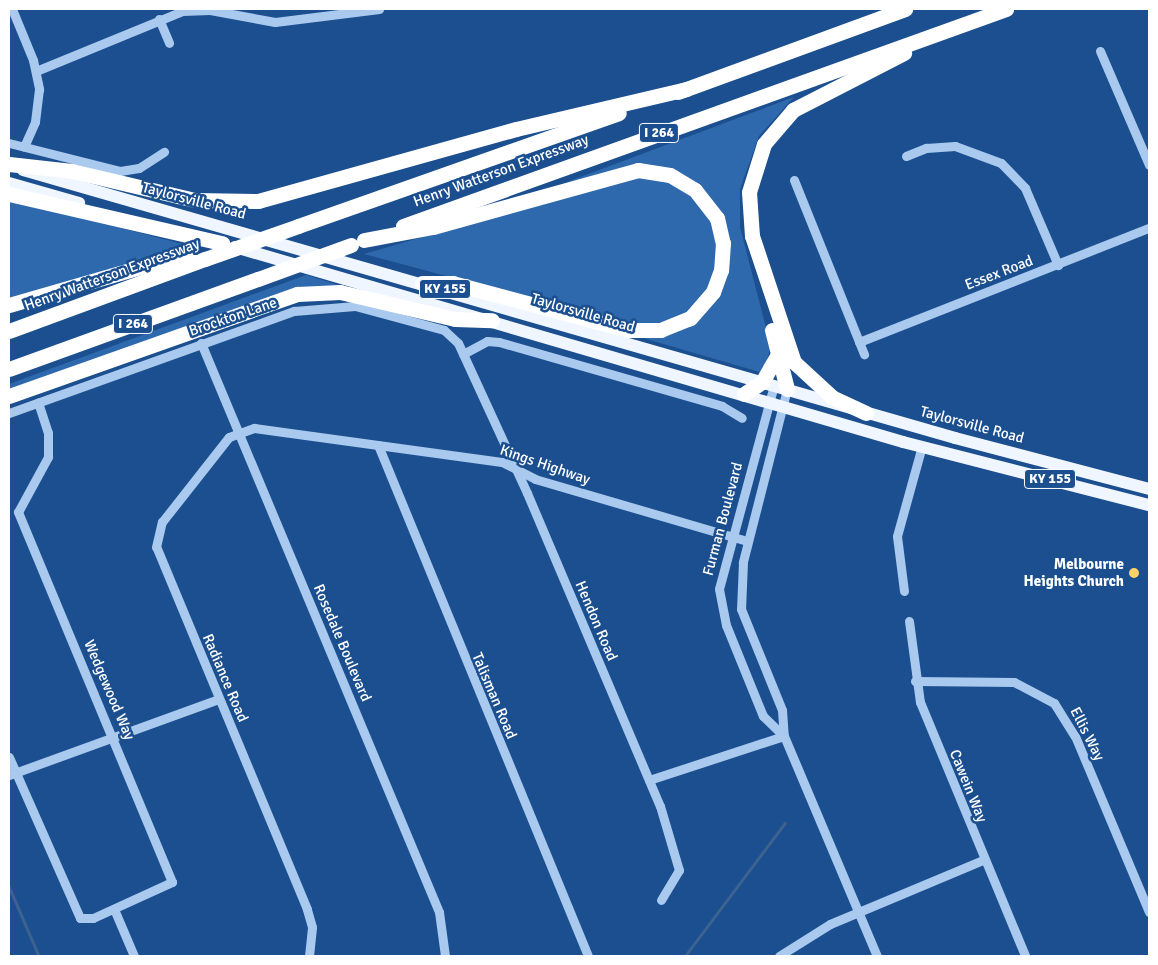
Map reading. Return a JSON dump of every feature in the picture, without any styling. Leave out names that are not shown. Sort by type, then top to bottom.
[{"type":"highway","name":"Henry Watterson Expressway","points":[[9,331],[904,9]]},
{"type":"highway","name":"Henry Watterson Expressway","points":[[9,369],[1006,9]]},
{"type":"highway","points":[[774,385],[778,354],[748,205],[753,169],[770,135],[807,101],[954,27]]},
{"type":"highway","points":[[9,165],[72,172],[195,200],[258,201],[516,129],[686,89]]},
{"type":"highway","points":[[357,243],[433,228],[638,170],[670,175],[695,190],[717,218],[723,242],[721,270],[712,292],[690,318],[661,330],[628,330],[453,283],[422,282]]},
{"type":"highway","points":[[9,194],[222,243]]},
{"type":"highway","points":[[9,305],[165,260],[205,259]]},
{"type":"highway","points":[[766,288],[800,370],[832,397],[866,413]]},
{"type":"highway","points":[[9,396],[297,294],[340,292],[455,319],[492,320]]},
{"type":"highway","points":[[774,385],[778,354]]},
{"type":"highway","points":[[744,394],[774,385]]},
{"type":"main road","name":"Taylorsville Road","points":[[9,165],[422,282],[866,413],[1149,489]]},
{"type":"main road","name":"KY 155","points":[[9,184],[492,320],[922,446],[1149,505]]},
{"type":"street","points":[[12,9],[36,71],[37,112],[24,147]]},
{"type":"street","points":[[36,71],[159,19],[201,9],[275,22],[379,9]]},
{"type":"street","points":[[159,19],[169,43]]},
{"type":"street","points":[[1100,50],[1149,165]]},
{"type":"street","points":[[9,144],[120,171],[139,168],[164,152]]},
{"type":"street","points":[[906,156],[926,148],[956,146],[1001,162],[1025,188],[1058,265]]},
{"type":"street","points":[[794,180],[864,354]]},
{"type":"street","name":"Essex Road","points":[[859,342],[1149,228]]},
{"type":"street","name":"Brockton Lane","points":[[9,413],[294,311],[344,306],[435,326],[450,334],[462,354]]},
{"type":"street","points":[[462,354],[487,341],[499,342],[722,406],[742,418]]},
{"type":"street","name":"Rosedale Boulevard","points":[[201,343],[440,912],[445,956]]},
{"type":"street","name":"Hendon Road","points":[[462,354],[513,470],[527,493],[649,780],[680,870],[661,900]]},
{"type":"street","name":"Furman Boulevard","points":[[774,385],[731,537],[719,589],[720,606],[763,716],[784,736]]},
{"type":"street","name":"Furman Boulevard","points":[[774,385],[785,407],[747,541],[740,575],[741,609],[782,710],[784,736],[877,956]]},
{"type":"street","name":"Wedgewood Way","points":[[38,403],[49,452],[13,513],[114,738],[172,879],[166,887],[114,909]]},
{"type":"street","name":"Kings Highway","points":[[239,432],[254,428],[502,462],[513,470],[747,541]]},
{"type":"street","name":"Radiance Road","points":[[239,432],[219,448],[162,522],[156,540],[219,699],[307,909],[312,927],[310,956]]},
{"type":"street","name":"Talisman Road","points":[[378,445],[588,956]]},
{"type":"street","points":[[904,592],[896,536],[922,446]]},
{"type":"street","name":"Cawein Way","points":[[909,621],[916,681],[926,719],[983,860],[1025,956]]},
{"type":"street","name":"Ellis Way","points":[[916,681],[1014,682],[1054,703],[1076,736],[1149,912]]},
{"type":"street","points":[[12,774],[219,699]]},
{"type":"street","points":[[649,780],[784,736]]},
{"type":"street","points":[[9,757],[12,774],[77,916],[87,920],[114,909],[134,956]]},
{"type":"street","points":[[780,956],[804,938],[983,860]]},
{"type":"shaded area","points":[[794,97],[759,136],[740,189],[740,227],[771,347],[763,373],[643,338],[694,320],[728,248],[679,173],[567,182]]},
{"type":"shaded area","points":[[628,177],[661,178],[699,201],[715,230],[717,264],[708,289],[688,311],[661,324],[629,325],[364,254]]},
{"type":"shaded area","points":[[9,199],[30,204],[190,246],[9,299]]},
{"type":"shaded area","points":[[306,275],[345,287],[9,391],[9,384]]},
{"type":"waterway","points":[[685,956],[785,823]]},
{"type":"waterway","points":[[9,886],[39,956]]},
{"type":"place","name":"Melbourne Heights Church","points":[[1134,573]]}]
